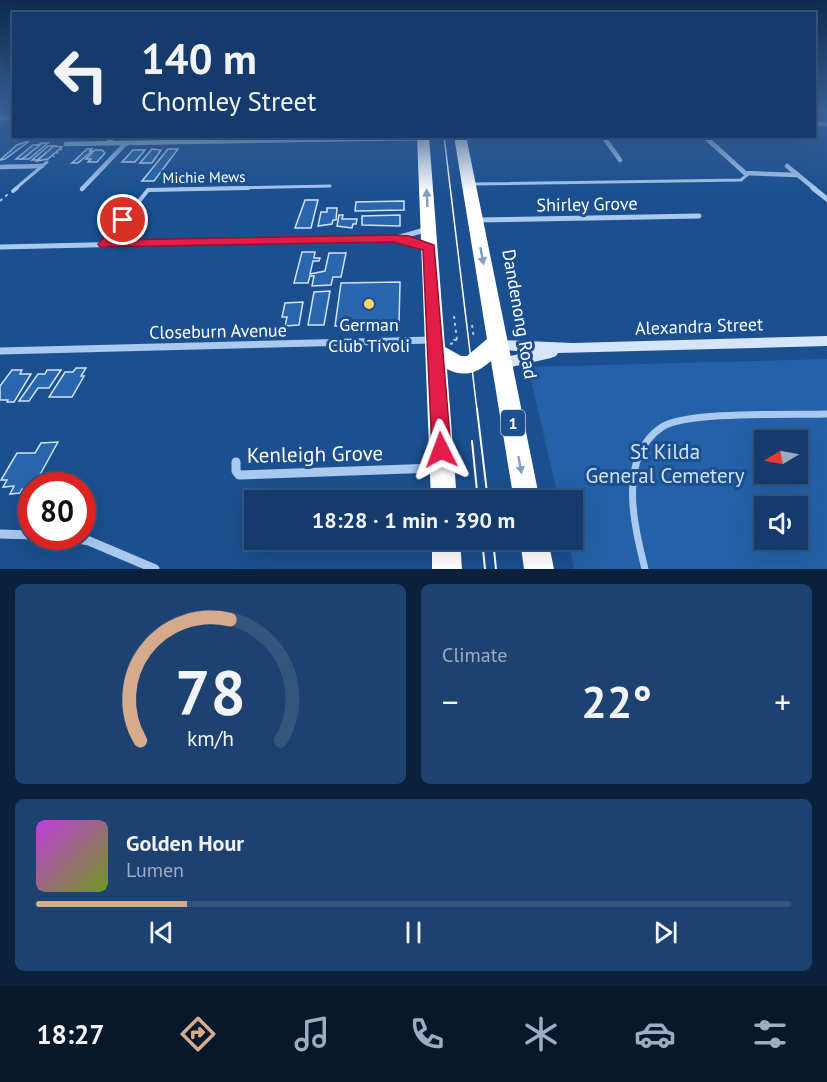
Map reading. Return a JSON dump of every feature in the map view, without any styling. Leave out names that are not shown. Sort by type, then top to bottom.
[{"type":"highway","points":[[423,140],[430,248],[448,343],[442,468],[443,490]]},
{"type":"highway","name":"Dandenong Road","points":[[461,140],[476,220],[495,347],[525,490]]},
{"type":"highway","points":[[448,343],[458,365],[472,365],[495,347]]},
{"type":"highway","points":[[446,550],[447,569]]},
{"type":"highway","points":[[536,550],[539,569]]},
{"type":"street","points":[[108,143],[111,140]]},
{"type":"street","points":[[66,144],[303,140]]},
{"type":"street","points":[[606,140],[620,160]]},
{"type":"street","points":[[708,140],[740,170],[748,174],[798,175]]},
{"type":"street","points":[[82,189],[126,143]]},
{"type":"street","points":[[0,167],[42,166]]},
{"type":"street","points":[[787,166],[827,199]]},
{"type":"street","name":"Shirley Grove","points":[[476,220],[699,216]]},
{"type":"street","points":[[393,238],[428,229]]},
{"type":"street","points":[[0,247],[393,238],[409,240],[430,248]]},
{"type":"street","name":"Alexandra Street","points":[[495,347],[573,348],[827,341]]},
{"type":"street","name":"Closeburn Avenue","points":[[0,351],[448,343]]},
{"type":"street","name":"Kenleigh Grove","points":[[236,462],[236,471],[239,476],[442,468]]},
{"type":"street","points":[[0,534],[18,535]]},
{"type":"street","points":[[96,544],[154,569]]},
{"type":"lane","points":[[13,191],[47,162]]},
{"type":"lane","points":[[469,184],[741,180],[748,174]]},
{"type":"lane","name":"Michie Mews","points":[[105,244],[148,190],[330,186]]},
{"type":"lane","points":[[645,569],[635,524],[633,484],[639,452],[655,432],[665,424],[686,418],[827,414]]},
{"type":"path","points":[[0,201],[13,191]]},
{"type":"path","points":[[448,343],[454,316]]},
{"type":"path","points":[[472,325],[473,339],[495,347]]},
{"type":"green space","name":"St Kilda General Cemetery","points":[[827,359],[827,569],[574,569],[570,550],[583,550],[583,490],[556,490],[528,367]]},
{"type":"building","points":[[28,142],[5,159],[0,160],[17,145]]},
{"type":"building","points":[[41,143],[48,143],[29,159],[22,159]]},
{"type":"building","points":[[33,145],[40,145],[22,159],[16,159]]},
{"type":"building","points":[[48,146],[55,146],[37,160],[32,160]]},
{"type":"building","points":[[54,146],[62,147],[48,159],[37,161]]},
{"type":"building","points":[[87,149],[92,149],[90,151],[92,151],[78,163],[72,163]]},
{"type":"building","points":[[152,149],[161,150],[152,163],[140,163]]},
{"type":"building","points":[[168,149],[178,149],[154,181],[142,181]]},
{"type":"building","points":[[95,150],[102,150],[105,153],[97,162],[88,162],[91,159],[86,159]]},
{"type":"building","points":[[133,150],[145,150],[135,162],[122,162]]},
{"type":"building","points":[[305,200],[318,200],[311,228],[295,228]]},
{"type":"building","points":[[404,201],[404,210],[355,211],[356,202]]},
{"type":"building","points":[[327,208],[337,208],[336,220],[333,220],[332,224],[318,226],[321,212],[327,212]]},
{"type":"building","points":[[339,215],[343,215],[342,219],[357,219],[356,224],[353,224],[352,228],[337,226]]},
{"type":"building","points":[[400,215],[400,226],[362,225],[362,216]]},
{"type":"building","points":[[302,252],[315,252],[314,258],[320,258],[319,261],[313,261],[310,274],[325,271],[329,253],[346,253],[341,277],[333,277],[331,285],[312,286],[314,276],[310,276],[308,283],[294,283]]},
{"type":"building","name":"German Club Tivoli","points":[[400,282],[399,325],[335,326],[341,283]]},
{"type":"building","points":[[330,291],[324,325],[308,325],[314,292]]},
{"type":"building","points":[[303,302],[299,325],[285,326],[287,317],[282,317],[285,303]]},
{"type":"building","points":[[76,368],[86,368],[72,397],[49,397],[65,372],[73,372]]},
{"type":"building","points":[[12,370],[22,370],[20,374],[31,374],[14,402],[7,402],[8,400],[0,400],[0,386]]},
{"type":"building","points":[[47,370],[61,370],[49,388],[38,388],[29,401],[19,401],[38,374],[45,374]]},
{"type":"building","points":[[58,442],[41,472],[18,472],[18,493],[10,494],[14,486],[3,487],[7,480],[1,480],[17,453],[35,453],[41,443]]},
{"type":"tram line","points":[[444,140],[477,410]]},
{"type":"tram line","points":[[477,409],[487,490]]},
{"type":"tram line","points":[[472,441],[477,490]]},
{"type":"tram line","points":[[483,550],[485,569]]},
{"type":"tram line","points":[[494,550],[496,569]]},
{"type":"place","name":"German Club Tivoli","points":[[369,304]]},
{"type":"route","points":[[123,220],[105,244],[393,238],[409,240],[430,248],[441,450]]}]
